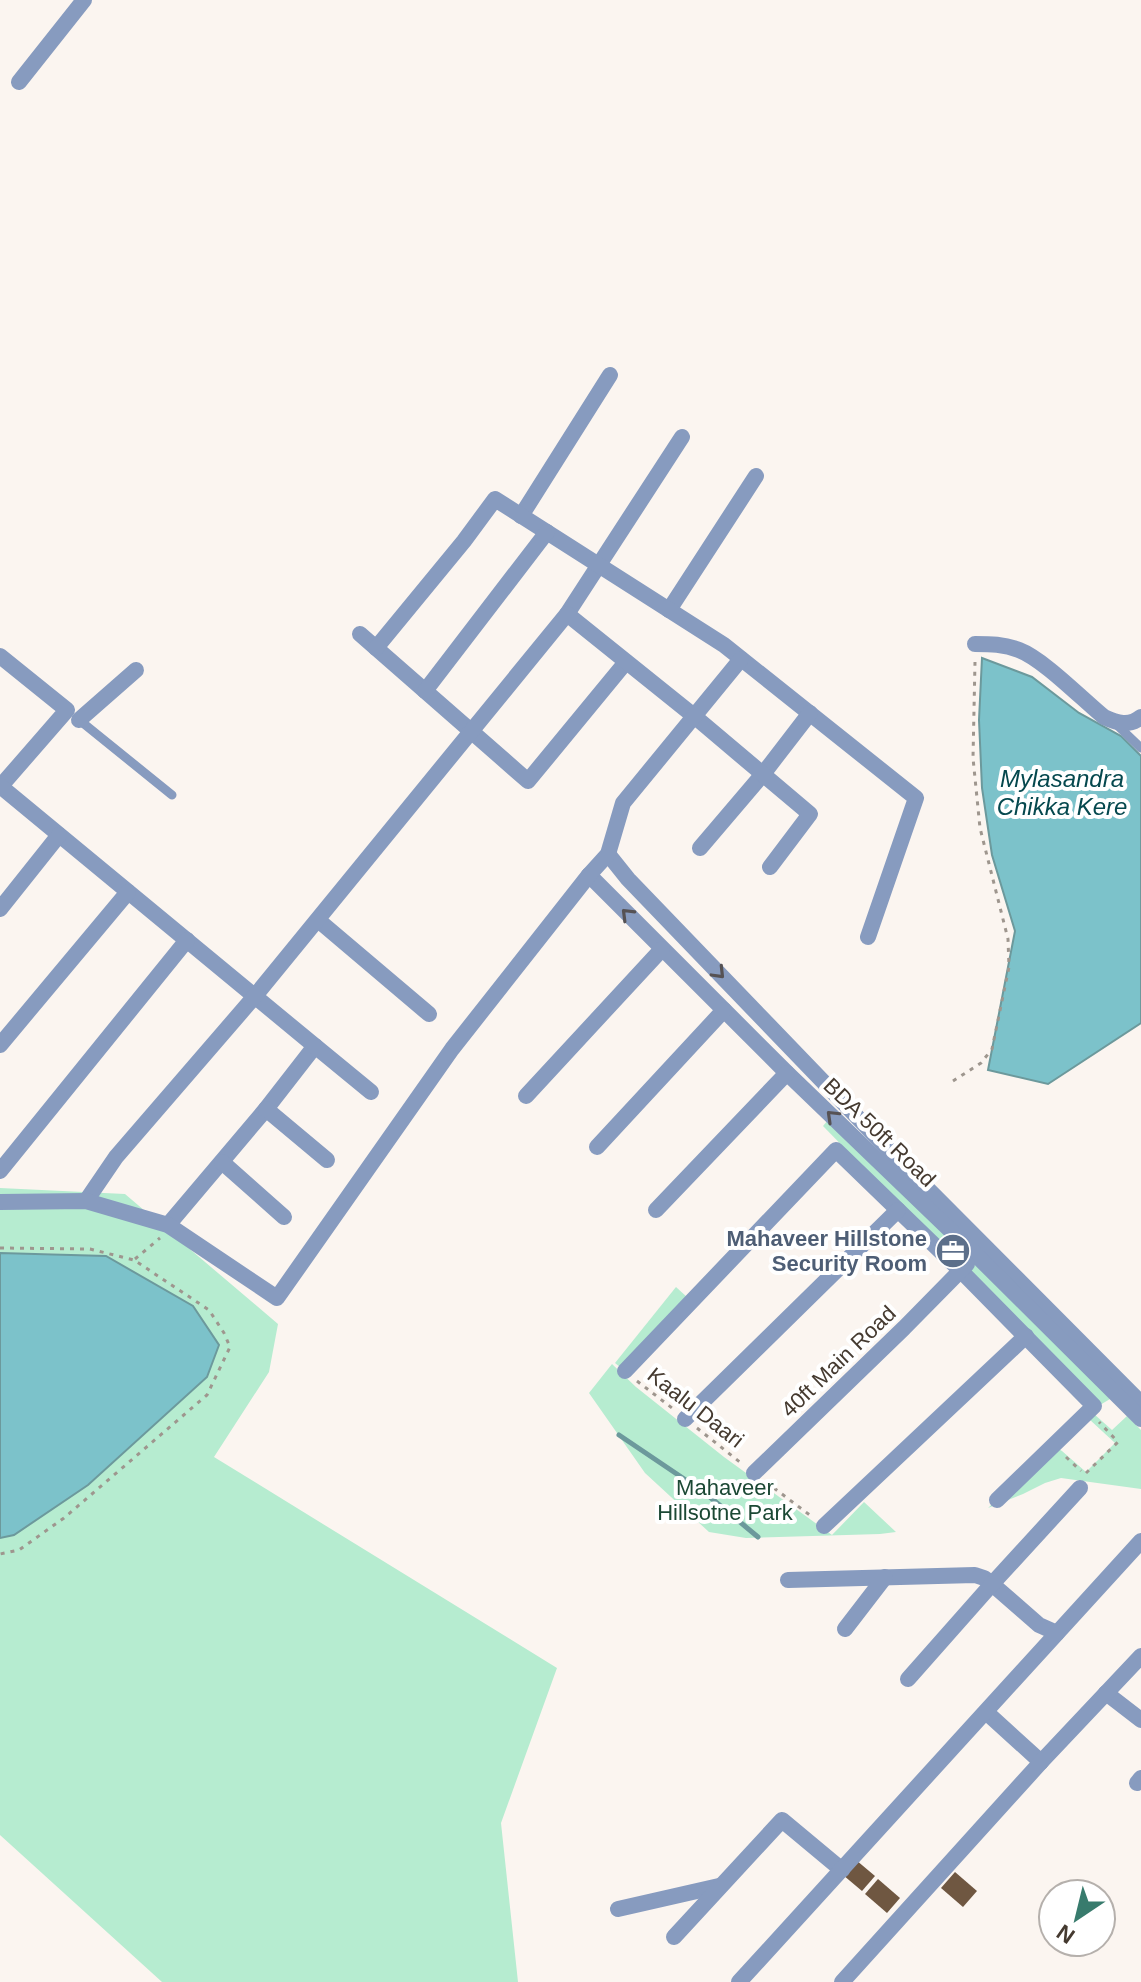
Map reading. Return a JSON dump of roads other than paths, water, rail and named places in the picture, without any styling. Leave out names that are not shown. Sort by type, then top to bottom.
[{"type":"street","points":[[19,82],[84,0]]},
{"type":"street","points":[[521,516],[610,375]]},
{"type":"street","points":[[86,1201],[116,1157],[255,996],[567,614],[682,437]]},
{"type":"street","points":[[669,610],[756,476]]},
{"type":"street","points":[[376,648],[495,499],[724,645],[916,798],[868,937]]},
{"type":"street","points":[[425,691],[547,532]]},
{"type":"street","points":[[567,614],[810,814],[770,867]]},
{"type":"street","points":[[360,634],[528,781],[626,662]]},
{"type":"street","points":[[975,644],[999,644],[1021,650],[1115,723],[1135,722],[1141,717]]},
{"type":"street","points":[[0,656],[73,715]]},
{"type":"street","points":[[0,1202],[86,1201],[170,1227],[277,1298],[452,1049],[608,854],[623,803],[741,659]]},
{"type":"street","points":[[136,670],[73,715],[0,787],[371,1092]]},
{"type":"street","points":[[700,848],[810,713]]},
{"type":"street","points":[[0,909],[59,835]]},
{"type":"street","name":"BDA 50ft Road","points":[[608,854],[628,879],[1141,1419]]},
{"type":"street","name":"BDA 50ft Road","points":[[589,875],[787,1073],[1141,1403]]},
{"type":"street","points":[[0,1045],[128,892]]},
{"type":"street","points":[[318,920],[429,1014]]},
{"type":"street","points":[[0,1171],[187,940]]},
{"type":"street","points":[[526,1096],[662,949]]},
{"type":"street","points":[[597,1147],[724,1010]]},
{"type":"street","points":[[170,1227],[315,1046]]},
{"type":"street","points":[[656,1210],[787,1073]]},
{"type":"street","points":[[266,1109],[327,1160]]},
{"type":"street","points":[[625,1371],[836,1150],[1094,1406],[997,1500]]},
{"type":"street","points":[[222,1162],[284,1217]]},
{"type":"street","points":[[685,1419],[898,1210]]},
{"type":"street","name":"40ft Main Road","points":[[754,1473],[980,1250]]},
{"type":"street","points":[[824,1526],[1026,1336]]},
{"type":"street","points":[[908,1679],[1080,1488]]},
{"type":"street","points":[[739,1982],[1141,1541]]},
{"type":"street","points":[[788,1580],[975,1575],[992,1584],[1039,1625],[1057,1633]]},
{"type":"street","points":[[845,1629],[885,1577]]},
{"type":"street","points":[[842,1982],[1141,1656]]},
{"type":"street","points":[[1106,1693],[1141,1720]]},
{"type":"street","points":[[986,1712],[1041,1762]]},
{"type":"street","points":[[674,1937],[782,1820],[842,1870]]},
{"type":"street","points":[[618,1909],[719,1886]]},
{"type":"lane","points":[[73,715],[172,795]]},
{"type":"lane","points":[[1115,723],[1141,748]]},
{"type":"water","name":"Mylasandra Chikka Kere","points":[[982,658],[1032,677],[1079,713],[1121,736],[1141,756],[1141,1023],[1048,1084],[988,1070],[1015,931],[992,855],[982,788],[979,720]]},
{"type":"water","points":[[0,1253],[106,1256],[193,1306],[219,1345],[207,1377],[88,1485],[14,1535],[0,1538]]},
{"type":"waterway","points":[[619,1435],[705,1493],[758,1537]]},
{"type":"place","name":"Mahaveer Hillstone Security Room","points":[[953,1251]]},
{"type":"park label","name":"Mahaveer Hillsotne Park","points":[[725,1500]]}]
